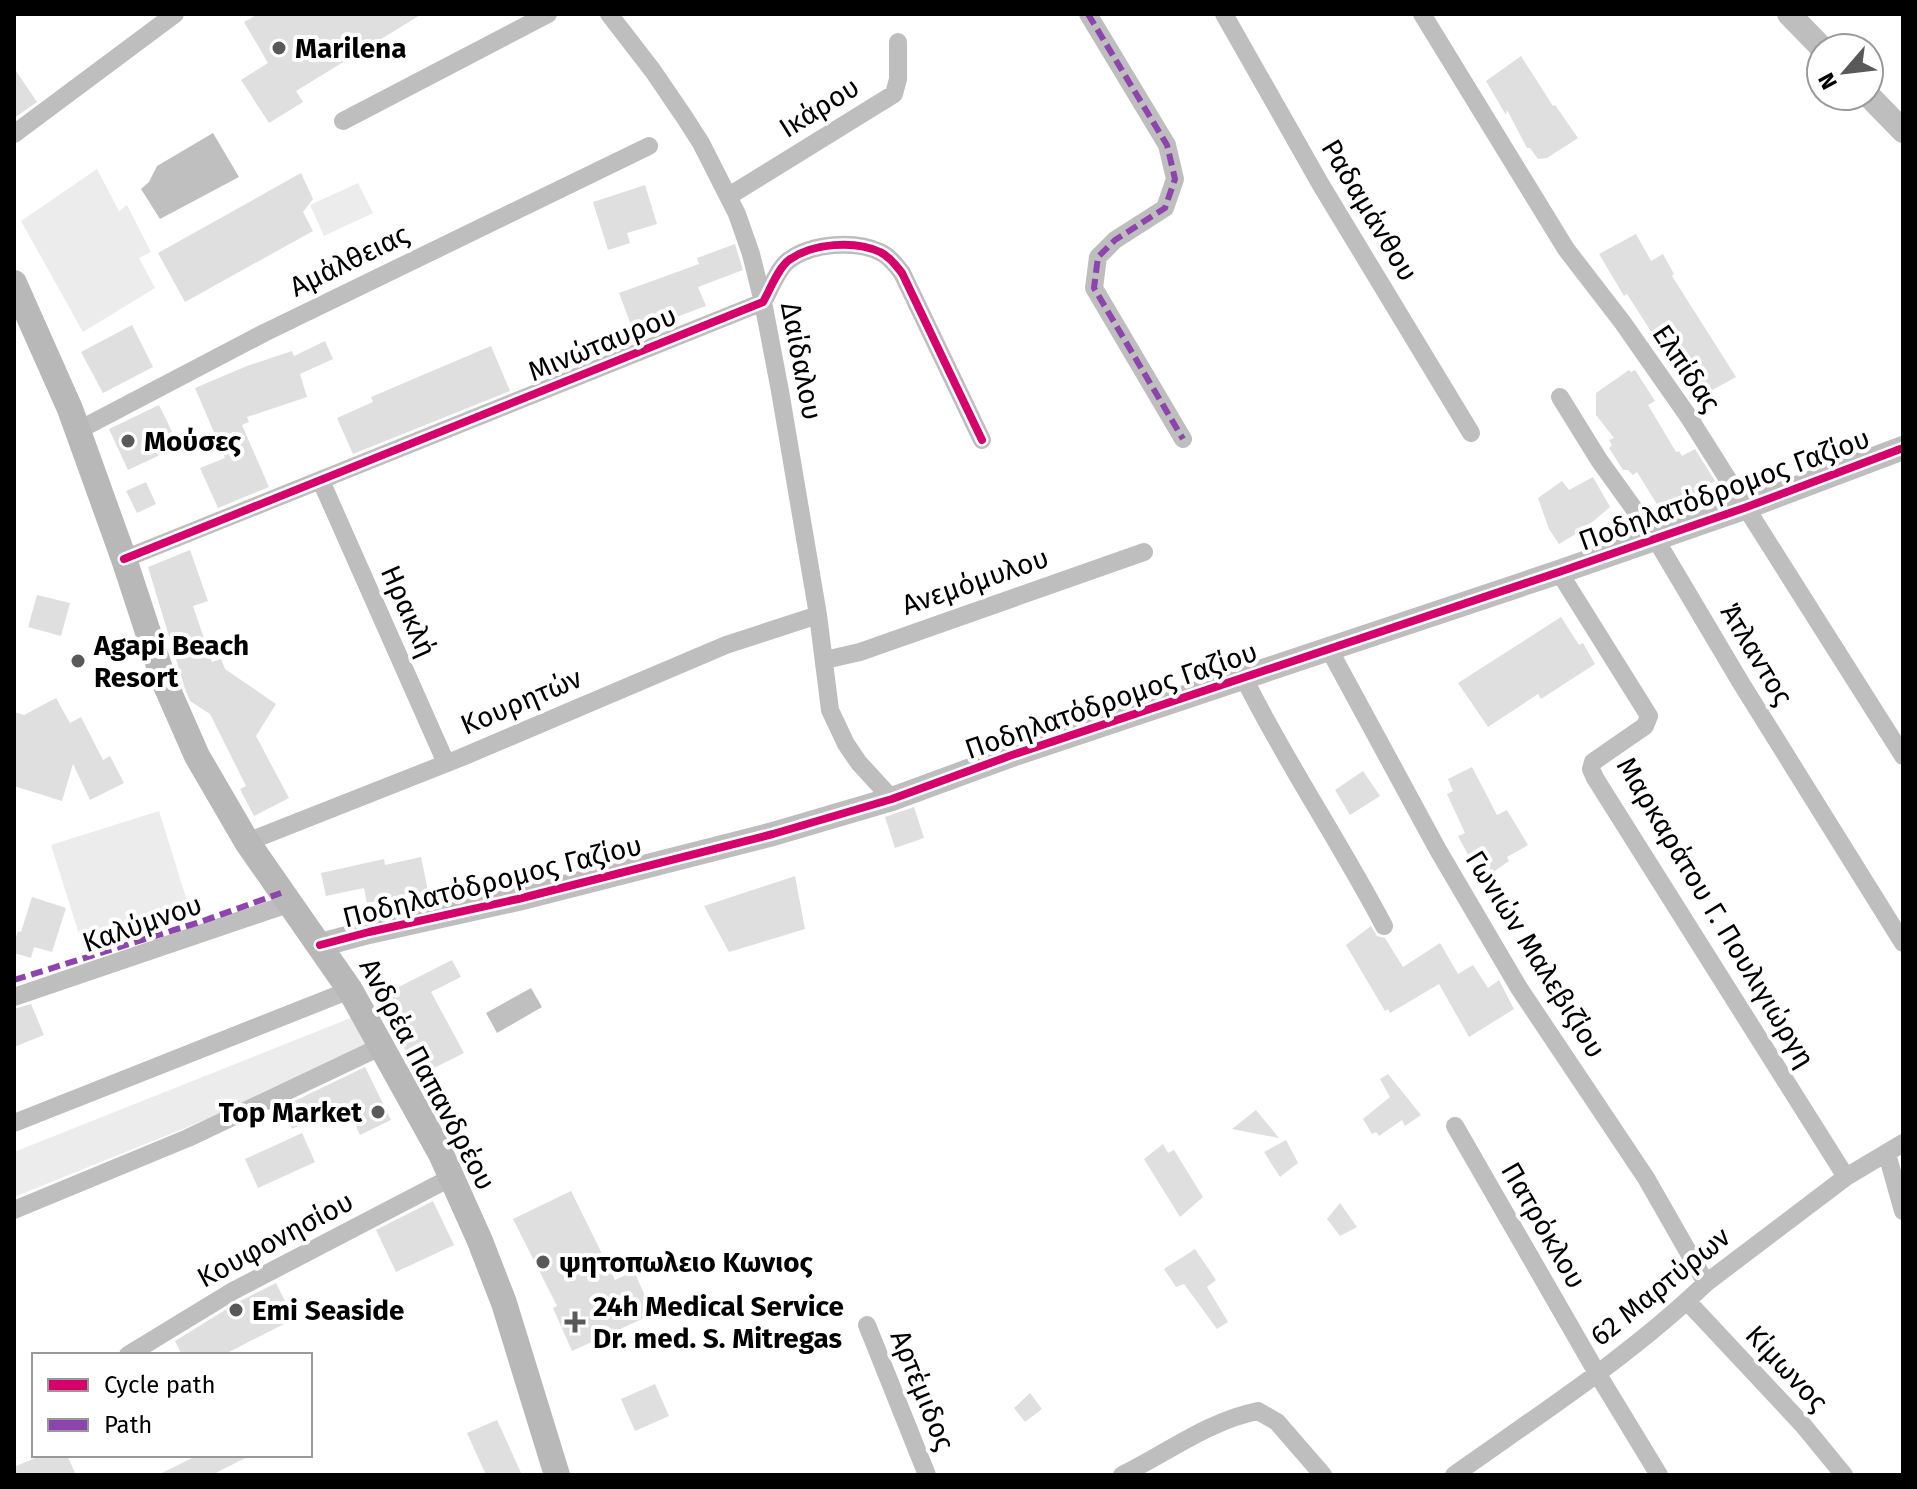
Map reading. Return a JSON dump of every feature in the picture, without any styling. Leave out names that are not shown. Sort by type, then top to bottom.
[{"type":"main road","name":"Ανδρέα Παπανδρέου","points":[[14,283],[77,431],[164,681],[197,756],[247,842],[350,990],[452,1177],[504,1303],[557,1475]]},
{"type":"street","points":[[14,134],[175,14]]},
{"type":"street","points":[[343,121],[548,14]]},
{"type":"street","name":"Δαίδαλου","points":[[609,14],[685,118],[729,196],[751,254],[763,302],[818,615],[827,694],[836,726],[859,763],[892,799]]},
{"type":"street","points":[[1088,14],[1167,145],[1175,179],[1165,208],[1115,240],[1098,257],[1094,288],[1183,439]]},
{"type":"street","name":"Ραδαμάνθου","points":[[1224,14],[1321,185],[1471,433]]},
{"type":"street","name":"Ελπίδας","points":[[1422,14],[1566,249],[1688,416],[1903,756]]},
{"type":"street","points":[[1789,14],[1806,32]]},
{"type":"street","name":"Ικάρου","points":[[729,196],[894,94],[898,79],[898,42]]},
{"type":"street","points":[[1885,112],[1903,131]]},
{"type":"street","name":"Αμάλθειας","points":[[77,431],[264,333],[649,146]]},
{"type":"street","points":[[763,302],[788,261],[808,251],[851,246],[882,253],[902,273],[912,290],[982,440]]},
{"type":"street","name":"Μινώταυρου","points":[[124,559],[763,302]]},
{"type":"street","name":"Άτλαντος","points":[[1560,397],[1599,460],[1655,538],[1903,943]]},
{"type":"street","name":"Ποδηλατόδρομος Γαζίου","points":[[320,945],[773,834],[892,799],[1012,755],[1744,508],[1903,448]]},
{"type":"street","name":"Ηρακλή","points":[[321,481],[446,763]]},
{"type":"street","name":"Ανεμόμυλου","points":[[825,660],[860,652],[1144,552]]},
{"type":"street","name":"Μαρκαράτου Γ. Πουλιγιώργη","points":[[1559,572],[1649,716],[1645,726],[1593,762],[1591,769],[1595,778],[1846,1177]]},
{"type":"street","name":"Κουρητών","points":[[247,842],[446,763],[726,645],[818,615]]},
{"type":"street","name":"Γωνιών Μαλεβιζίου","points":[[1329,649],[1408,797],[1519,988],[1646,1178],[1706,1283]]},
{"type":"street","points":[[1244,678],[1263,718],[1334,833],[1384,926]]},
{"type":"street","name":"Καλύμνου","points":[[14,997],[288,904]]},
{"type":"street","points":[[14,1123],[350,990]]},
{"type":"street","points":[[14,1210],[188,1138],[382,1046]]},
{"type":"street","name":"Πατρόκλου","points":[[1455,1126],[1659,1475]]},
{"type":"street","points":[[1895,1148],[1903,1211]]},
{"type":"street","name":"62 Μαρτύρων","points":[[1454,1475],[1597,1373],[1706,1283],[1846,1177],[1895,1148]]},
{"type":"street","name":"Κουφονησίου","points":[[131,1353],[233,1291],[452,1177]]},
{"type":"street","name":"Κίμωνος","points":[[1687,1301],[1803,1425],[1844,1475]]},
{"type":"street","name":"Αρτέμιδος","points":[[867,1325],[927,1475]]},
{"type":"street","points":[[1122,1475],[1207,1428],[1237,1415],[1258,1411],[1277,1422],[1323,1475]]},
{"type":"shaded area","points":[[213,133],[239,177],[160,219],[141,189],[149,182],[157,166]]},
{"type":"shaded area","points":[[97,169],[119,211],[127,205],[151,252],[139,258],[155,288],[83,332],[21,221]]},
{"type":"shaded area","points":[[358,183],[373,213],[324,236],[310,205]]},
{"type":"shaded area","points":[[159,811],[192,917],[84,950],[51,845]]},
{"type":"shaded area","points":[[531,988],[542,1007],[497,1033],[486,1013]]},
{"type":"shaded area","points":[[353,1017],[371,1045],[205,1120],[14,1197],[14,1152]]},
{"type":"building","points":[[258,14],[422,14],[296,91],[303,102],[269,123],[241,80],[268,63],[244,22]]},
{"type":"building","points":[[1521,56],[1578,138],[1547,158],[1538,159],[1527,148],[1507,110],[1506,115],[1486,81]]},
{"type":"building","points":[[14,68],[37,102],[14,118]]},
{"type":"building","points":[[301,173],[313,199],[303,212],[313,231],[185,302],[158,253]]},
{"type":"building","points":[[645,185],[657,224],[627,233],[630,243],[608,250],[593,202]]},
{"type":"building","points":[[1636,234],[1651,261],[1663,254],[1674,274],[1672,276],[1736,377],[1698,398],[1662,345],[1657,345],[1652,338],[1652,333],[1627,294],[1624,296],[1599,254]]},
{"type":"building","points":[[735,244],[743,270],[698,287],[706,306],[634,333],[619,293],[699,264],[697,258]]},
{"type":"building","points":[[132,325],[153,367],[103,393],[81,352]]},
{"type":"building","points":[[325,341],[333,359],[300,374],[307,397],[247,417],[249,422],[242,425],[269,487],[218,508],[200,468],[225,458],[195,388],[292,351],[294,356]]},
{"type":"building","points":[[491,346],[510,391],[353,454],[337,418],[373,402],[371,397]]},
{"type":"building","points":[[1629,370],[1635,370],[1655,401],[1648,405],[1676,452],[1679,451],[1682,456],[1695,449],[1715,481],[1670,511],[1660,509],[1637,472],[1633,475],[1623,470],[1609,448],[1612,445],[1609,440],[1614,438],[1596,415],[1596,393]]},
{"type":"building","points":[[159,405],[179,446],[128,470],[109,429]]},
{"type":"building","points":[[1593,477],[1610,507],[1584,529],[1559,544],[1549,529],[1538,498],[1562,481],[1569,490]]},
{"type":"building","points":[[146,482],[156,504],[137,513],[126,491]]},
{"type":"building","points":[[190,550],[208,601],[193,606],[212,662],[221,659],[225,669],[276,704],[256,736],[289,798],[254,816],[240,789],[246,786],[210,714],[190,701],[148,567]]},
{"type":"building","points":[[37,595],[70,603],[61,636],[28,627]]},
{"type":"building","points":[[1561,617],[1579,645],[1583,643],[1595,664],[1541,699],[1538,694],[1488,727],[1458,683]]},
{"type":"building","points":[[56,698],[70,723],[81,717],[103,760],[110,756],[124,783],[90,800],[73,764],[62,801],[14,786],[14,712],[24,715]]},
{"type":"building","points":[[1472,767],[1497,815],[1507,810],[1528,845],[1507,857],[1509,861],[1492,873],[1479,860],[1473,864],[1458,836],[1465,833],[1447,794],[1453,791],[1448,779]]},
{"type":"building","points":[[1363,771],[1380,796],[1350,815],[1335,790]]},
{"type":"building","points":[[914,807],[924,838],[895,848],[885,817]]},
{"type":"building","points":[[421,857],[428,891],[367,903],[364,888],[326,896],[321,873],[384,859],[385,865]]},
{"type":"building","points":[[795,876],[805,929],[729,952],[704,906]]},
{"type":"building","points":[[32,897],[66,908],[52,952],[34,947],[31,958],[14,953],[14,943],[18,931],[21,932]]},
{"type":"building","points":[[1371,926],[1377,936],[1385,938],[1403,967],[1440,943],[1458,974],[1473,965],[1488,988],[1499,980],[1514,1009],[1469,1037],[1439,984],[1390,1013],[1388,1009],[1385,1011],[1346,945]]},
{"type":"building","points":[[452,960],[461,977],[431,992],[464,1053],[418,1076],[379,997]]},
{"type":"building","points":[[31,1004],[44,1035],[14,1047],[14,1009]]},
{"type":"building","points":[[365,1067],[391,1120],[360,1135],[345,1103],[292,1129],[282,1107]]},
{"type":"building","points":[[1388,1074],[1421,1115],[1405,1126],[1402,1120],[1379,1136],[1376,1132],[1372,1134],[1363,1119],[1390,1097],[1380,1079]]},
{"type":"building","points":[[1256,1110],[1279,1138],[1232,1129]]},
{"type":"building","points":[[302,1133],[315,1162],[258,1188],[245,1159]]},
{"type":"building","points":[[1286,1140],[1298,1163],[1280,1177],[1264,1152]]},
{"type":"building","points":[[1163,1144],[1168,1153],[1174,1150],[1203,1197],[1180,1217],[1144,1159]]},
{"type":"building","points":[[571,1191],[615,1280],[634,1271],[653,1314],[572,1351],[553,1308],[557,1306],[513,1219]]},
{"type":"building","points":[[433,1201],[454,1245],[396,1272],[376,1230]]},
{"type":"building","points":[[1340,1203],[1357,1227],[1340,1236],[1327,1219]]},
{"type":"building","points":[[1195,1249],[1216,1280],[1207,1287],[1228,1322],[1217,1329],[1184,1284],[1176,1287],[1164,1269]]},
{"type":"building","points":[[276,1283],[294,1319],[227,1353],[181,1353],[175,1341],[238,1302]]},
{"type":"building","points":[[655,1384],[669,1416],[635,1431],[621,1399]]},
{"type":"building","points":[[1030,1393],[1042,1409],[1025,1422],[1014,1408]]},
{"type":"building","points":[[497,1420],[522,1475],[486,1475],[467,1433]]},
{"type":"building","points":[[37,1457],[68,1457],[76,1475],[14,1475],[14,1467]]},
{"type":"building","points":[[194,1457],[247,1457],[212,1475],[158,1475]]},
{"type":"marked path","points":[[1088,14],[1167,145],[1175,179],[1165,208],[1115,240],[1098,257],[1094,288],[1183,439]]},
{"type":"marked path","points":[[14,980],[203,921],[281,893]]},
{"type":"cycle path","points":[[124,559],[763,302],[789,260],[809,250],[834,245],[870,248],[889,258],[902,273],[982,440]]},
{"type":"cycle path","points":[[320,945],[518,899],[773,834],[892,799],[1012,755],[1744,508],[1903,448]]},
{"type":"place","name":"Marilena","points":[[279,48]]},
{"type":"place","name":"Μούσες","points":[[128,441]]},
{"type":"place","name":"Agapi Beach Resort","points":[[78,661]]},
{"type":"place","name":"Top Market","points":[[378,1112]]},
{"type":"place","name":"ψητοπωλειο Κωνιος","points":[[543,1262]]},
{"type":"place","name":"Emi Seaside","points":[[236,1310]]},
{"type":"place","name":"24h Medical Service Dr. med. S. Mitregas","points":[[575,1322]]}]
